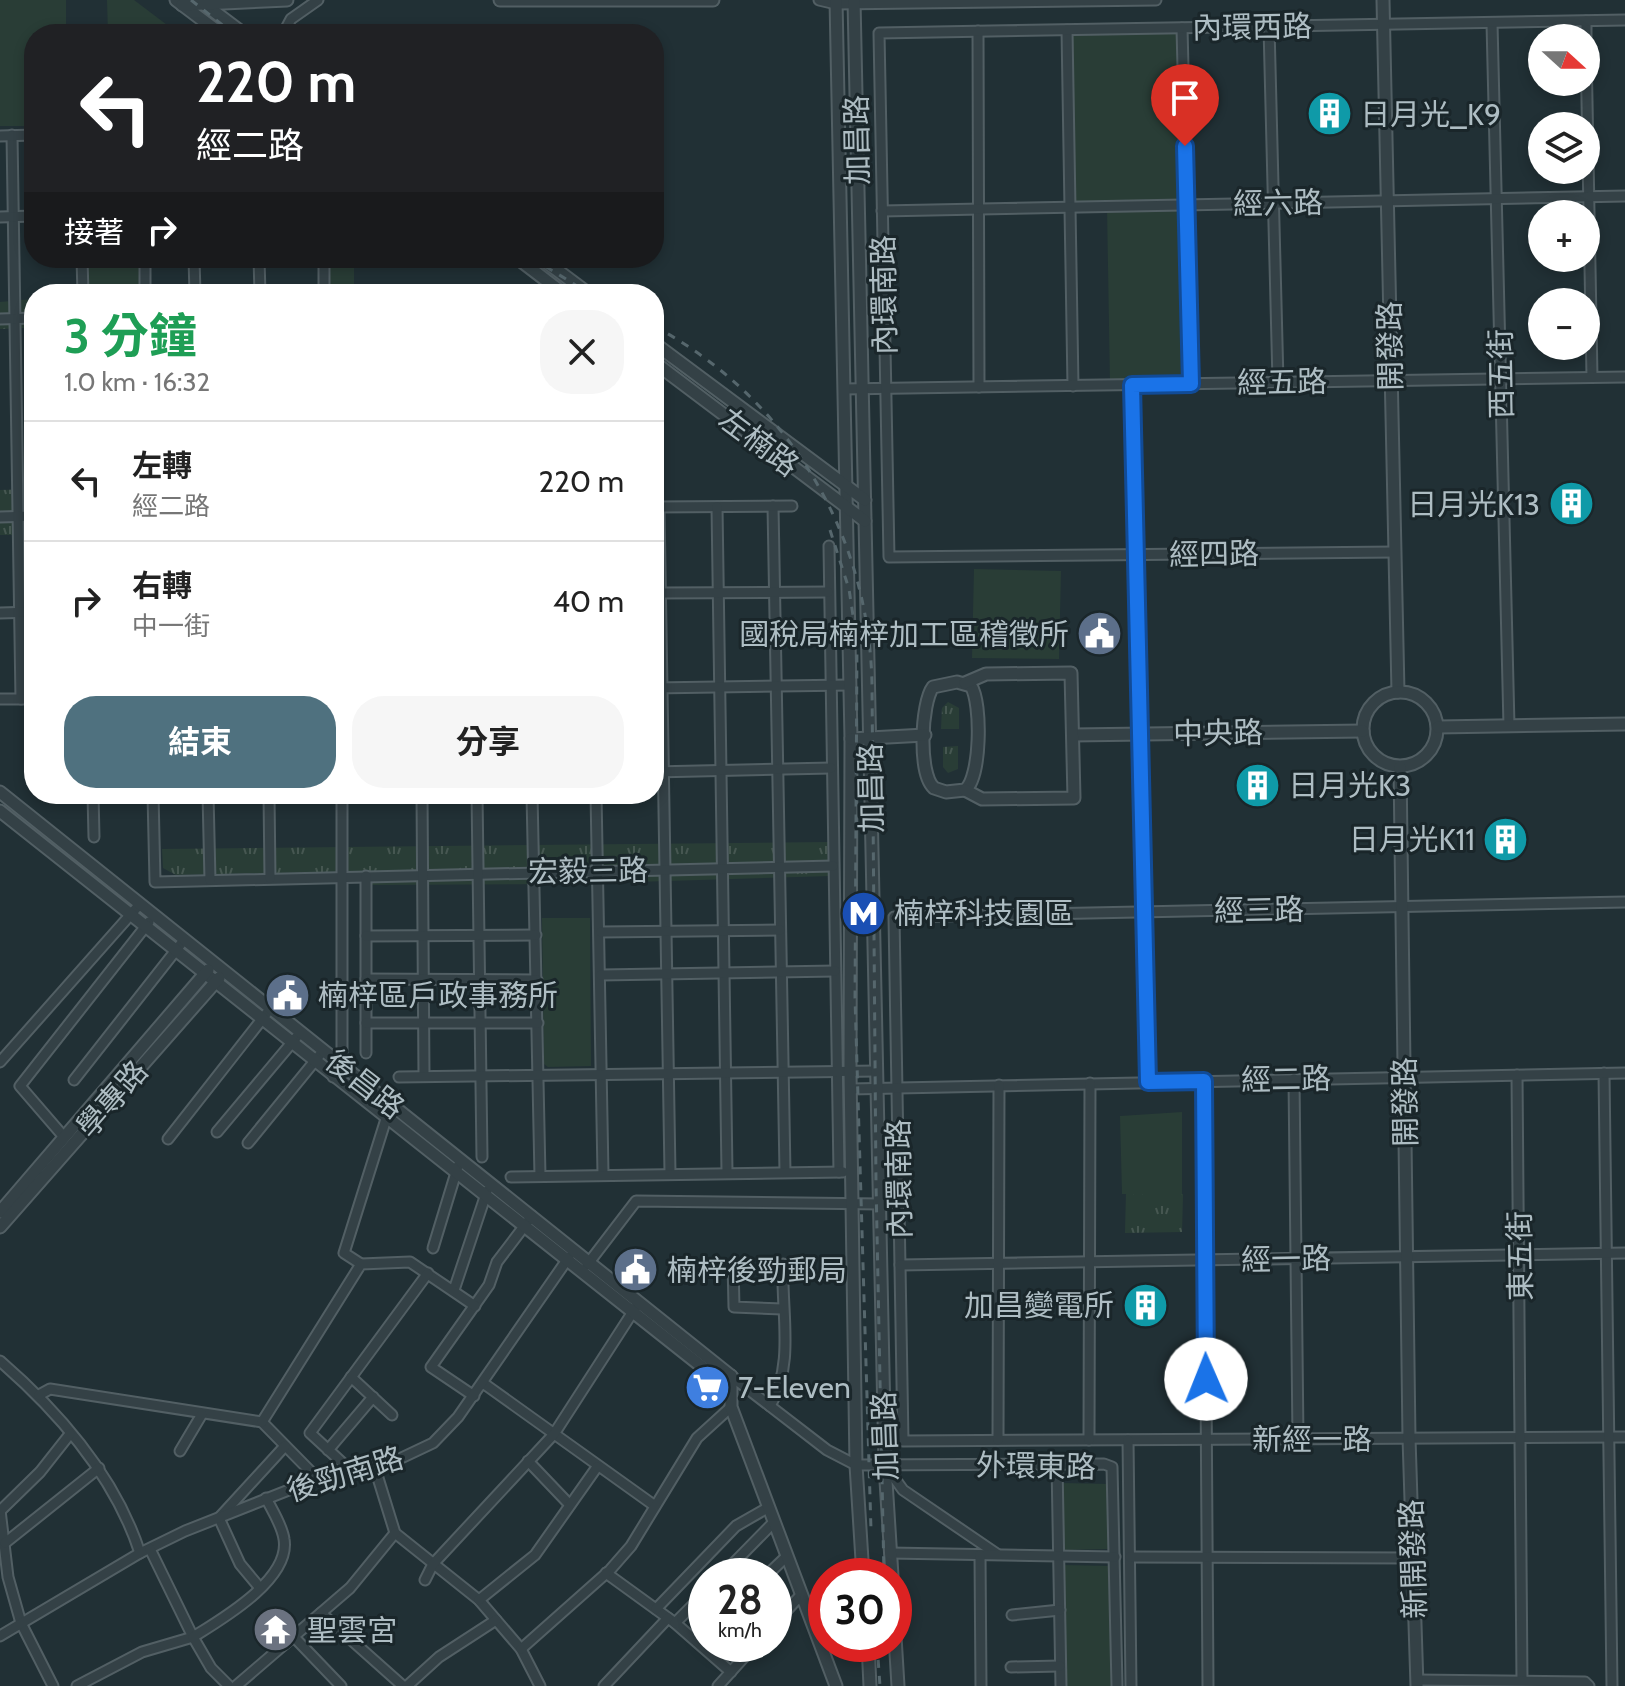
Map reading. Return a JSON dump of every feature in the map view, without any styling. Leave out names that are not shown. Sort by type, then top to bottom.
[{"type":"street","points":[[179,2],[287,0]]},
{"type":"street","points":[[290,24],[298,13],[318,0]]},
{"type":"street","points":[[500,0],[713,0]]},
{"type":"street","points":[[819,0],[1156,0]]},
{"type":"street","name":"開發路","points":[[1383,0],[1398,692]]},
{"type":"street","points":[[179,2],[208,24]]},
{"type":"street","points":[[201,2],[231,24]]},
{"type":"street","name":"加昌路","points":[[836,2],[851,739],[850,1072],[856,1465],[862,1558]]},
{"type":"street","name":"加昌路","points":[[854,2],[885,1465],[890,1558]]},
{"type":"street","name":"內環西路","points":[[879,33],[1625,20]]},
{"type":"street","name":"西五街","points":[[1492,23],[1509,726]]},
{"type":"street","points":[[1269,27],[1278,382]]},
{"type":"street","points":[[1182,28],[1191,384]]},
{"type":"street","points":[[1067,30],[1073,386]]},
{"type":"street","points":[[978,31],[979,387]]},
{"type":"street","name":"內環南路","points":[[879,33],[889,557]]},
{"type":"street","points":[[1587,96],[1592,377]]},
{"type":"street","points":[[0,699],[21,699],[12,135]]},
{"type":"street","points":[[0,136],[24,135]]},
{"type":"street","name":"經六路","points":[[882,211],[1625,196]]},
{"type":"street","points":[[0,217],[24,216]]},
{"type":"street","points":[[530,268],[551,284]]},
{"type":"street","points":[[554,268],[576,284]]},
{"type":"street","points":[[0,319],[24,319]]},
{"type":"street","name":"左楠路","points":[[664,351],[865,500]]},
{"type":"street","name":"左楠路","points":[[664,370],[865,521]]},
{"type":"street","name":"經五路","points":[[844,389],[1625,377]]},
{"type":"street","points":[[1132,385],[1148,1082]]},
{"type":"street","points":[[773,506],[785,1172]]},
{"type":"street","points":[[664,507],[792,506]]},
{"type":"street","points":[[717,507],[727,1172]]},
{"type":"street","points":[[0,517],[24,516]]},
{"type":"street","points":[[829,546],[839,1172]]},
{"type":"street","name":"經四路","points":[[889,557],[1395,552]]},
{"type":"street","points":[[664,593],[828,592]]},
{"type":"street","points":[[0,613],[24,613]]},
{"type":"street","points":[[1071,673],[1073,735],[1074,798],[982,799],[965,790],[946,792],[928,782],[924,706],[933,687],[941,683],[965,683],[986,674],[1071,673]]},
{"type":"street","points":[[965,683],[974,691],[977,706],[976,774],[965,790]]},
{"type":"street","points":[[664,688],[850,685]]},
{"type":"street","points":[[1398,692],[1423,699],[1433,711],[1438,727],[1433,748],[1426,757],[1400,767],[1385,763],[1371,753],[1363,731],[1373,704],[1398,692]]},
{"type":"street","points":[[1438,727],[1625,724]]},
{"type":"street","name":"中央路","points":[[1073,735],[1363,731]]},
{"type":"street","points":[[851,739],[925,735]]},
{"type":"street","name":"開發路","points":[[1400,767],[1409,1438]]},
{"type":"street","points":[[664,772],[831,768]]},
{"type":"street","name":"後昌路","points":[[0,792],[532,1216],[586,1266],[731,1376]]},
{"type":"street","points":[[93,804],[94,837]]},
{"type":"street","name":"宏毅三路","points":[[153,804],[155,882],[833,866]]},
{"type":"street","points":[[208,804],[210,880]]},
{"type":"street","points":[[269,804],[270,878]]},
{"type":"street","points":[[333,1077],[342,1066],[342,804]]},
{"type":"street","points":[[422,804],[424,1076]]},
{"type":"street","points":[[477,804],[482,1157]]},
{"type":"street","points":[[532,804],[540,1176]]},
{"type":"street","points":[[597,804],[603,1174]]},
{"type":"street","points":[[661,804],[665,869],[670,1173]]},
{"type":"street","name":"後昌路","points":[[0,811],[483,1196],[523,1227],[571,1254]]},
{"type":"street","points":[[366,876],[366,1053]]},
{"type":"street","name":"經三路","points":[[894,917],[1625,902]]},
{"type":"street","points":[[0,1062],[140,904]]},
{"type":"street","points":[[64,1137],[20,1086],[154,915]]},
{"type":"street","name":"內環南路","points":[[894,917],[903,1441]]},
{"type":"street","points":[[601,932],[780,930]]},
{"type":"street","points":[[366,936],[536,935]]},
{"type":"street","points":[[74,1080],[184,940]]},
{"type":"street","name":"學專路","points":[[0,1212],[214,963]]},
{"type":"street","points":[[601,975],[835,971]]},
{"type":"street","name":"學專路","points":[[0,1227],[224,972]]},
{"type":"street","points":[[366,979],[537,980]]},
{"type":"street","points":[[168,1139],[270,1009]]},
{"type":"street","points":[[366,1023],[538,1023]]},
{"type":"street","points":[[217,1132],[300,1033]]},
{"type":"street","points":[[248,1143],[323,1051]]},
{"type":"street","points":[[399,1077],[877,1071]]},
{"type":"street","points":[[1604,1073],[1612,1686]]},
{"type":"street","name":"經二路","points":[[851,1089],[1625,1073]]},
{"type":"street","name":"東五街","points":[[1517,1075],[1521,1255],[1522,1680]]},
{"type":"street","points":[[1294,1079],[1298,1439]]},
{"type":"street","points":[[1204,1081],[1208,1686]]},
{"type":"street","points":[[1089,1440],[1090,1083]]},
{"type":"street","points":[[998,1440],[999,1085]]},
{"type":"street","points":[[395,1108],[386,1119],[344,1253],[361,1264],[410,1262],[475,1306]]},
{"type":"street","points":[[433,1248],[453,1172],[462,1160]]},
{"type":"street","points":[[511,1177],[853,1171]]},
{"type":"street","points":[[454,1290],[483,1196],[492,1184]]},
{"type":"street","points":[[586,1266],[636,1201],[880,1204]]},
{"type":"street","points":[[474,1396],[431,1367],[489,1285],[497,1262],[532,1216]]},
{"type":"street","name":"經一路","points":[[900,1265],[1625,1253]]},
{"type":"street","name":"後勁南路","points":[[0,1636],[145,1551],[219,1518],[348,1468],[410,1456],[433,1443],[474,1396],[571,1254]]},
{"type":"street","points":[[733,1263],[734,1307],[782,1309]]},
{"type":"street","points":[[262,1422],[361,1264]]},
{"type":"street","points":[[770,1406],[782,1386],[785,1362],[783,1264]]},
{"type":"street","points":[[348,1468],[310,1433],[428,1273]]},
{"type":"street","points":[[425,1580],[433,1564],[554,1434],[637,1306]]},
{"type":"street","points":[[0,1361],[39,1395],[99,1468],[211,1668],[229,1686]]},
{"type":"street","points":[[731,1376],[831,1452],[856,1465]]},
{"type":"street","points":[[731,1376],[731,1407],[836,1686]]},
{"type":"street","points":[[351,1377],[392,1415]]},
{"type":"street","points":[[483,1383],[655,1506]]},
{"type":"street","points":[[39,1395],[50,1389],[262,1422],[318,1479]]},
{"type":"street","points":[[328,1450],[373,1397]]},
{"type":"street","points":[[521,1649],[606,1573],[631,1546],[697,1438],[731,1407]]},
{"type":"street","points":[[180,1451],[202,1414]]},
{"type":"street","points":[[53,1686],[21,1623],[8,1577],[0,1510],[40,1472],[70,1434]]},
{"type":"street","name":"新經一路","points":[[903,1441],[1625,1437]]},
{"type":"street","name":"新開發路","points":[[1409,1438],[1417,1683]]},
{"type":"street","points":[[1128,1440],[1131,1686]]},
{"type":"street","points":[[260,1588],[240,1564],[219,1518],[285,1446]]},
{"type":"street","points":[[528,1461],[569,1504]]},
{"type":"street","points":[[1057,1464],[1061,1686]]},
{"type":"street","name":"外環東路","points":[[856,1465],[1057,1464],[1112,1467],[1117,1686]]},
{"type":"street","points":[[374,1465],[395,1533],[479,1600],[521,1649],[540,1686]]},
{"type":"street","points":[[885,1465],[903,1490],[999,1555]]},
{"type":"street","points":[[479,1600],[535,1555],[597,1467]]},
{"type":"street","points":[[5,1543],[99,1468]]},
{"type":"street","points":[[77,1686],[142,1652],[193,1637],[231,1613],[260,1588],[278,1568],[285,1542],[266,1498]]},
{"type":"street","points":[[656,1609],[736,1526],[769,1507]]},
{"type":"street","points":[[739,1558],[774,1522]]},
{"type":"street","points":[[236,1686],[350,1588],[395,1533]]},
{"type":"street","points":[[890,1553],[1115,1557]]},
{"type":"street","points":[[980,1555],[981,1686]]},
{"type":"street","points":[[1130,1557],[1413,1558]]},
{"type":"street","points":[[606,1573],[688,1634]]},
{"type":"street","points":[[1611,1575],[1625,1575]]},
{"type":"street","points":[[792,1605],[802,1594]]},
{"type":"street","points":[[604,1686],[688,1607]]},
{"type":"street","points":[[1012,1615],[1060,1610]]},
{"type":"street","points":[[321,1613],[405,1686],[439,1657],[496,1620]]},
{"type":"street","points":[[294,1637],[341,1686]]},
{"type":"street","points":[[720,1662],[731,1672]]},
{"type":"street","points":[[718,1686],[740,1662]]},
{"type":"street","points":[[869,1662],[870,1686]]},
{"type":"street","points":[[897,1662],[898,1686]]},
{"type":"street","points":[[1011,1667],[1060,1666]]},
{"type":"street","points":[[248,1677],[257,1686]]},
{"type":"street","points":[[1417,1683],[1522,1680],[1585,1682],[1589,1686]]},
{"type":"green space","points":[[0,0],[66,0],[66,24],[24,24],[24,126],[0,126]]},
{"type":"green space","points":[[107,0],[134,0],[166,24],[108,24]]},
{"type":"green space","points":[[1182,28],[1191,384],[1110,385],[1107,207],[1070,208],[1067,30]]},
{"type":"green space","points":[[86,268],[140,268],[141,284],[86,284]]},
{"type":"green space","points":[[318,268],[354,268],[354,284],[319,284]]},
{"type":"green space","points":[[24,300],[24,328],[0,329],[0,302]]},
{"type":"green space","points":[[24,489],[24,535],[0,535],[0,490]]},
{"type":"green space","points":[[974,569],[1061,571],[1059,659],[972,658]]},
{"type":"green space","points":[[948,702],[959,708],[959,729],[941,729],[942,708]]},
{"type":"green space","points":[[958,746],[958,769],[948,773],[943,767],[943,747]]},
{"type":"green space","points":[[830,842],[830,876],[568,884],[372,885],[371,871],[176,875],[163,868],[162,849]]},
{"type":"green space","points":[[542,918],[590,918],[591,1066],[548,1067],[544,1064]]},
{"type":"green space","points":[[1182,1112],[1182,1194],[1122,1194],[1120,1116]]},
{"type":"green space","points":[[1126,1193],[1183,1194],[1182,1232],[1125,1233]]},
{"type":"green space","points":[[1063,1483],[1108,1484],[1108,1549],[1063,1550]]},
{"type":"green space","points":[[1064,1565],[1110,1566],[1111,1686],[1064,1686]]},
{"type":"railway","points":[[191,0],[221,24]]},
{"type":"railway","points":[[548,268],[574,284]]},
{"type":"railway","points":[[664,332],[702,356],[744,391],[781,431],[812,475],[837,523],[856,574],[867,628],[872,684],[876,1184],[884,1558]]},
{"type":"railway","points":[[830,530],[849,589],[857,642],[855,998],[871,1530]]},
{"type":"railway","points":[[878,1662],[880,1686]]},
{"type":"place","name":"日月光_K9","points":[[1329,114]]},
{"type":"place","name":"日月光K13","points":[[1571,504]]},
{"type":"place","name":"國稅局楠梓加工區稽徵所","points":[[1100,634]]},
{"type":"place","name":"日月光K3","points":[[1257,785]]},
{"type":"place","name":"日月光K11","points":[[1506,839]]},
{"type":"place","name":"楠梓科技園區","points":[[863,913]]},
{"type":"place","name":"楠梓區戶政事務所","points":[[287,995]]},
{"type":"place","name":"楠梓後勁郵局","points":[[636,1270]]},
{"type":"place","name":"加昌變電所","points":[[1145,1305]]},
{"type":"place","name":"7-Eleven","points":[[707,1387]]},
{"type":"place","name":"聖雲宮","points":[[276,1630]]},
{"type":"route","points":[[1185,146],[1191,384],[1132,385],[1148,1082],[1204,1081],[1206,1379]]}]
